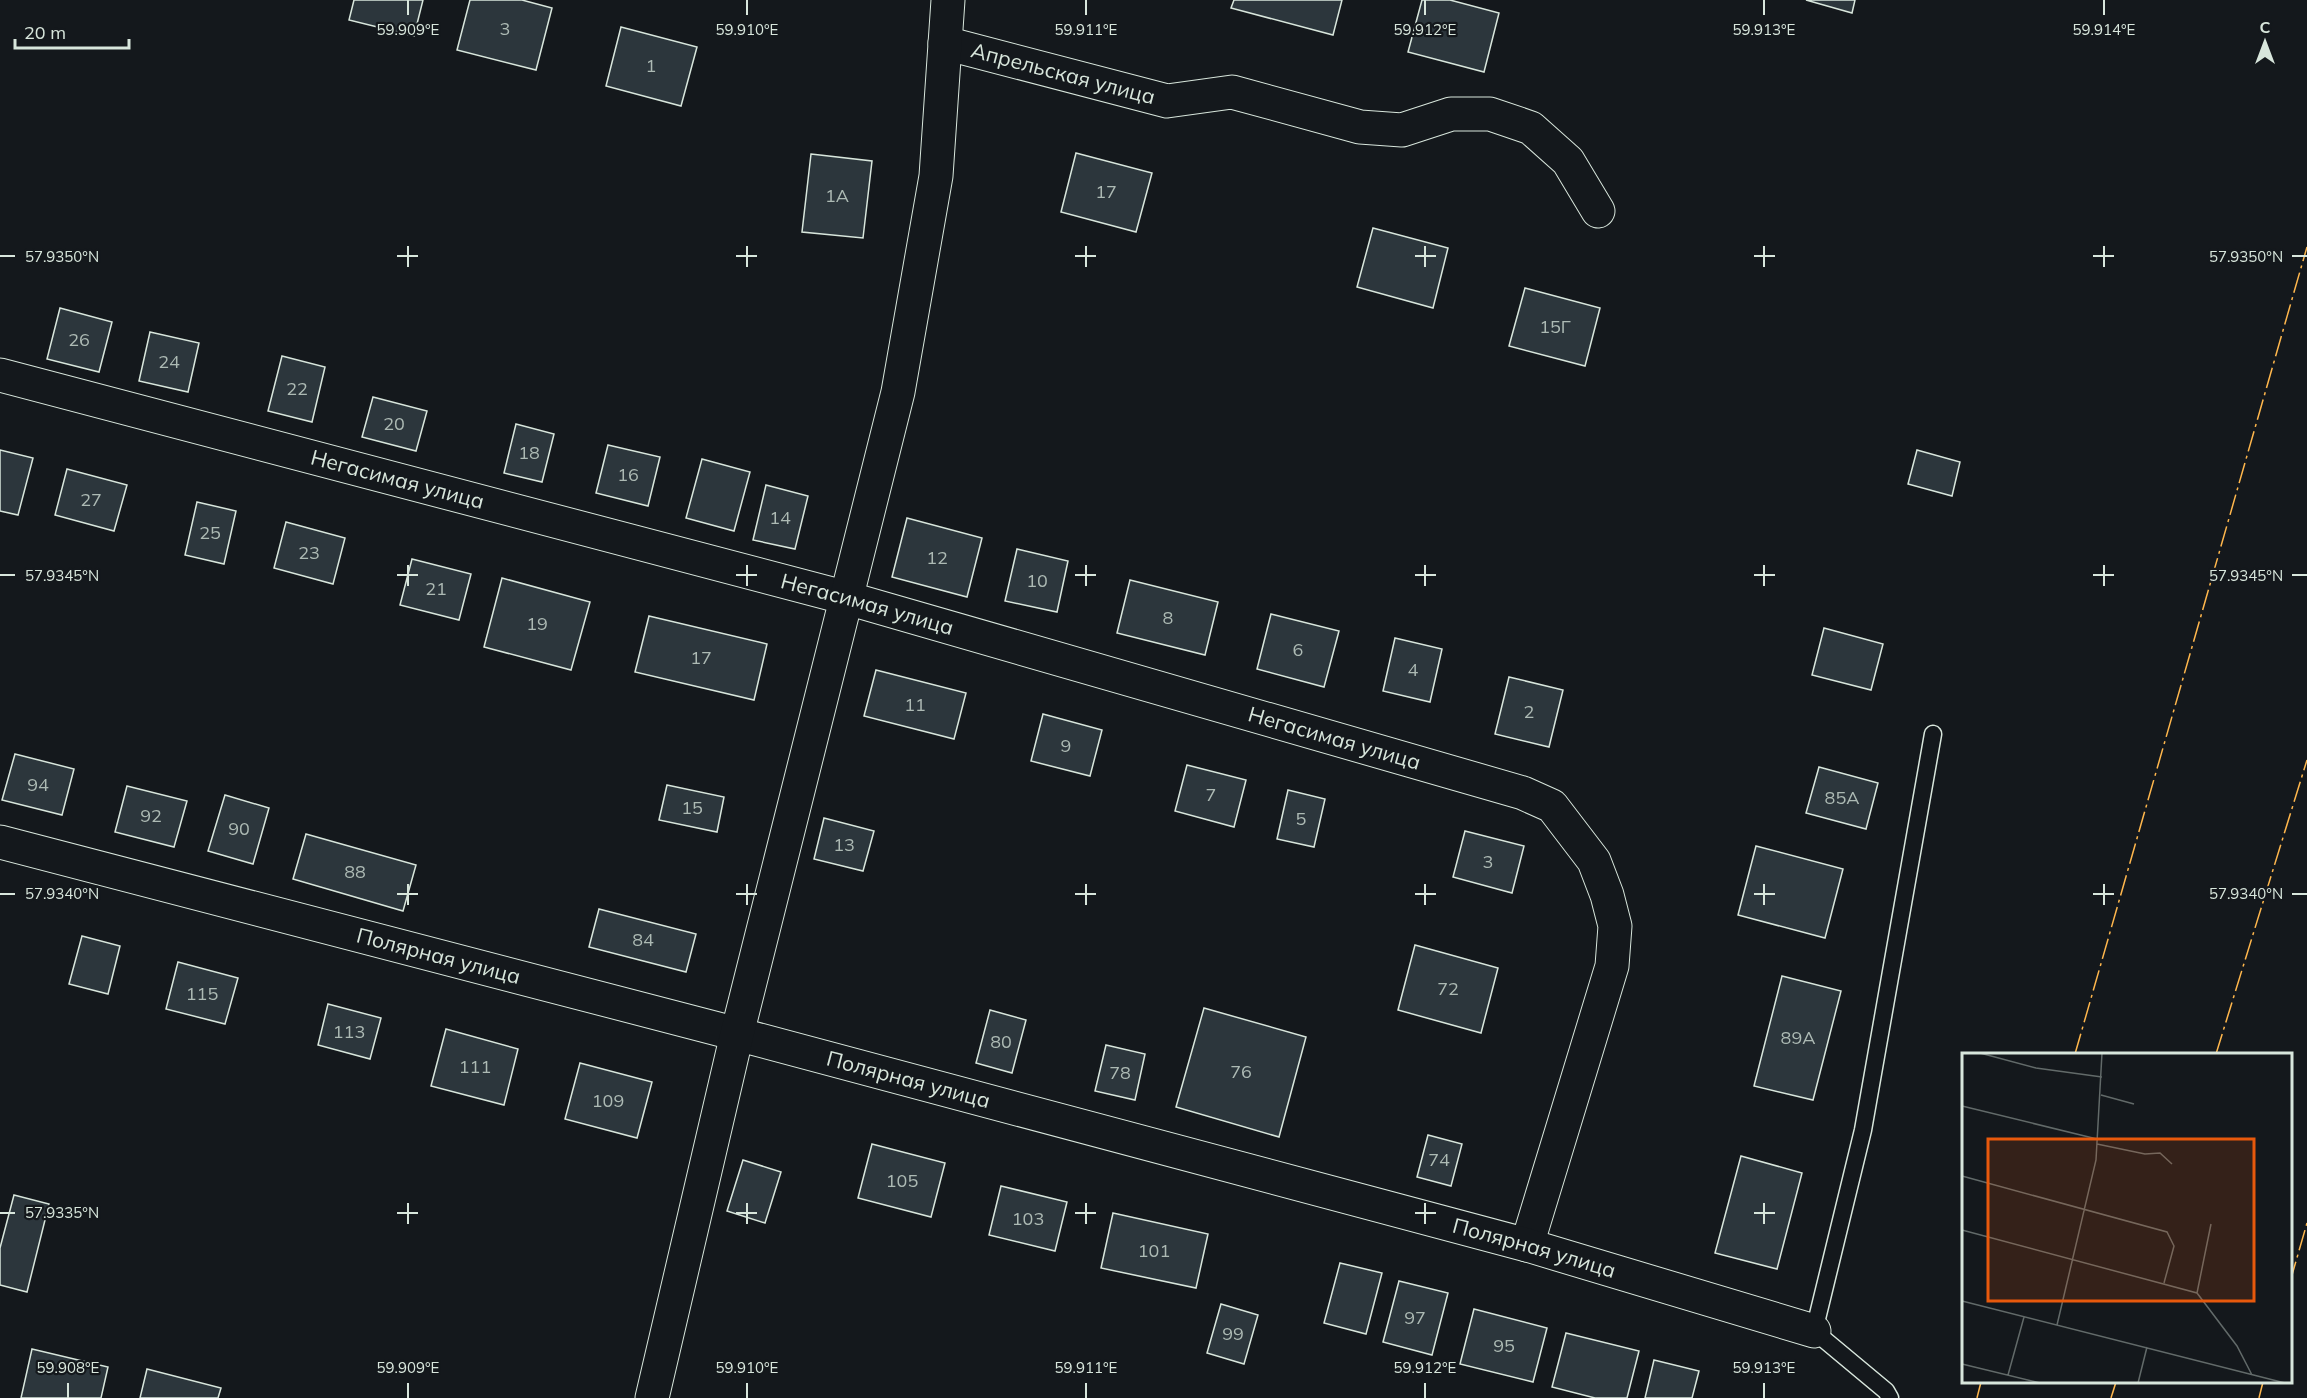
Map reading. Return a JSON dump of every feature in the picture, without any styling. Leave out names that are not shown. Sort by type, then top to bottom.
[{"type":"street","points":[[652,1398],[737,1034],[898,392],[936,176],[948,0]]},
{"type":"street","name":"Апрельская улица","points":[[945,44],[1167,101],[1232,92],[1360,127],[1402,130],[1451,114],[1490,114],[1531,128],[1568,161],[1598,211]]},
{"type":"street","name":"Негасимая улица","points":[[0,375],[848,598],[1523,793],[1552,806],[1594,861],[1616,926],[1612,966],[1527,1245]]},
{"type":"street","name":"Полярная улица","points":[[0,842],[737,1034],[1527,1245],[1814,1331]]},
{"type":"lane","points":[[1890,1398],[1886,1391],[1814,1331],[1863,1130],[1933,734]]},
{"type":"building","points":[[354,0],[423,0],[414,36],[349,20]]},
{"type":"building","points":[[470,0],[522,0],[552,8],[536,70],[457,50]]},
{"type":"building","points":[[1234,0],[1342,0],[1333,35],[1231,8]]},
{"type":"building","points":[[1422,0],[1450,0],[1499,13],[1484,72],[1408,52]]},
{"type":"building","points":[[1806,0],[1855,0],[1852,13]]},
{"type":"building","points":[[621,27],[697,47],[681,106],[606,86]]},
{"type":"building","points":[[1076,153],[1152,173],[1136,232],[1061,212]]},
{"type":"building","points":[[811,154],[872,161],[863,238],[802,232]]},
{"type":"building","points":[[1373,228],[1448,248],[1433,308],[1357,287]]},
{"type":"building","points":[[1525,288],[1600,308],[1585,366],[1509,346]]},
{"type":"building","points":[[60,308],[112,322],[99,372],[47,359]]},
{"type":"building","points":[[150,332],[199,343],[188,392],[139,381]]},
{"type":"building","points":[[282,356],[325,367],[312,422],[268,411]]},
{"type":"building","points":[[373,397],[427,411],[416,451],[362,437]]},
{"type":"building","points":[[516,424],[554,434],[542,482],[504,473]]},
{"type":"building","points":[[608,445],[660,457],[648,506],[596,493]]},
{"type":"building","points":[[0,450],[33,458],[18,515],[0,511]]},
{"type":"building","points":[[1917,450],[1960,462],[1952,496],[1908,484]]},
{"type":"building","points":[[702,459],[750,472],[734,531],[686,518]]},
{"type":"building","points":[[67,469],[127,485],[114,531],[55,515]]},
{"type":"building","points":[[766,485],[808,496],[795,549],[753,540]]},
{"type":"building","points":[[197,502],[236,511],[224,564],[185,555]]},
{"type":"building","points":[[907,518],[982,538],[967,597],[892,577]]},
{"type":"building","points":[[286,522],[345,538],[333,584],[274,568]]},
{"type":"building","points":[[1017,549],[1068,561],[1057,612],[1005,601]]},
{"type":"building","points":[[412,559],[471,574],[459,620],[400,605]]},
{"type":"building","points":[[502,578],[590,602],[571,670],[484,647]]},
{"type":"building","points":[[1130,580],[1218,602],[1205,655],[1117,633]]},
{"type":"building","points":[[1271,614],[1339,631],[1324,687],[1257,669]]},
{"type":"building","points":[[649,616],[767,644],[754,700],[635,672]]},
{"type":"building","points":[[1824,628],[1883,644],[1871,690],[1812,675]]},
{"type":"building","points":[[1395,638],[1442,649],[1430,702],[1383,691]]},
{"type":"building","points":[[876,670],[966,693],[954,739],[864,716]]},
{"type":"building","points":[[1509,677],[1563,690],[1549,747],[1495,734]]},
{"type":"building","points":[[1043,714],[1102,730],[1090,776],[1031,761]]},
{"type":"building","points":[[15,754],[74,769],[62,815],[2,800]]},
{"type":"building","points":[[1187,765],[1246,780],[1234,827],[1175,811]]},
{"type":"building","points":[[1819,767],[1878,783],[1866,829],[1806,813]]},
{"type":"building","points":[[667,785],[724,797],[717,832],[659,820]]},
{"type":"building","points":[[127,786],[187,801],[174,847],[115,832]]},
{"type":"building","points":[[1288,790],[1325,799],[1314,847],[1277,839]]},
{"type":"building","points":[[225,795],[269,808],[253,864],[208,851]]},
{"type":"building","points":[[824,818],[874,831],[863,871],[814,859]]},
{"type":"building","points":[[1465,831],[1524,846],[1512,893],[1453,877]]},
{"type":"building","points":[[306,834],[416,865],[403,911],[293,879]]},
{"type":"building","points":[[1756,846],[1843,869],[1825,938],[1738,915]]},
{"type":"building","points":[[599,909],[696,934],[686,972],[589,947]]},
{"type":"building","points":[[82,936],[120,946],[108,994],[69,984]]},
{"type":"building","points":[[1415,945],[1498,968],[1481,1033],[1398,1010]]},
{"type":"building","points":[[178,962],[238,978],[225,1024],[166,1009]]},
{"type":"building","points":[[1782,976],[1841,991],[1813,1100],[1754,1086]]},
{"type":"building","points":[[328,1004],[381,1018],[370,1059],[318,1045]]},
{"type":"building","points":[[1204,1008],[1306,1037],[1279,1137],[1176,1107]]},
{"type":"building","points":[[990,1010],[1026,1020],[1012,1073],[976,1063]]},
{"type":"building","points":[[446,1029],[518,1049],[504,1105],[431,1086]]},
{"type":"building","points":[[1106,1045],[1145,1054],[1135,1100],[1095,1091]]},
{"type":"building","points":[[580,1063],[652,1082],[637,1138],[565,1119]]},
{"type":"building","points":[[1428,1135],[1462,1144],[1451,1186],[1417,1177]]},
{"type":"building","points":[[872,1144],[945,1163],[931,1217],[858,1198]]},
{"type":"building","points":[[1741,1156],[1802,1173],[1777,1269],[1715,1253]]},
{"type":"building","points":[[743,1160],[781,1172],[765,1223],[727,1211]]},
{"type":"building","points":[[1001,1186],[1067,1202],[1055,1251],[989,1235]]},
{"type":"building","points":[[14,1195],[49,1204],[27,1292],[0,1285],[0,1248]]},
{"type":"building","points":[[1113,1213],[1208,1234],[1196,1288],[1101,1268]]},
{"type":"building","points":[[1340,1263],[1382,1273],[1366,1334],[1324,1323]]},
{"type":"building","points":[[1399,1281],[1448,1293],[1432,1355],[1383,1342]]},
{"type":"building","points":[[1221,1304],[1258,1315],[1244,1364],[1207,1353]]},
{"type":"building","points":[[1474,1309],[1547,1328],[1533,1382],[1460,1364]]},
{"type":"building","points":[[1566,1333],[1639,1351],[1627,1398],[1595,1398],[1552,1387]]},
{"type":"building","points":[[32,1349],[108,1367],[101,1398],[21,1398]]},
{"type":"building","points":[[1654,1360],[1699,1371],[1692,1398],[1645,1398]]},
{"type":"building","points":[[147,1369],[221,1388],[218,1398],[140,1398]]},
{"type":"power","points":[[2075,1053],[2307,247]]},
{"type":"power","points":[[2216,1053],[2307,760]]},
{"type":"power","points":[[2292,1275],[2307,1223]]},
{"type":"power","points":[[1977,1398],[1981,1383]]},
{"type":"power","points":[[2111,1398],[2116,1383]]},
{"type":"power","points":[[2259,1398],[2263,1383]]}]
